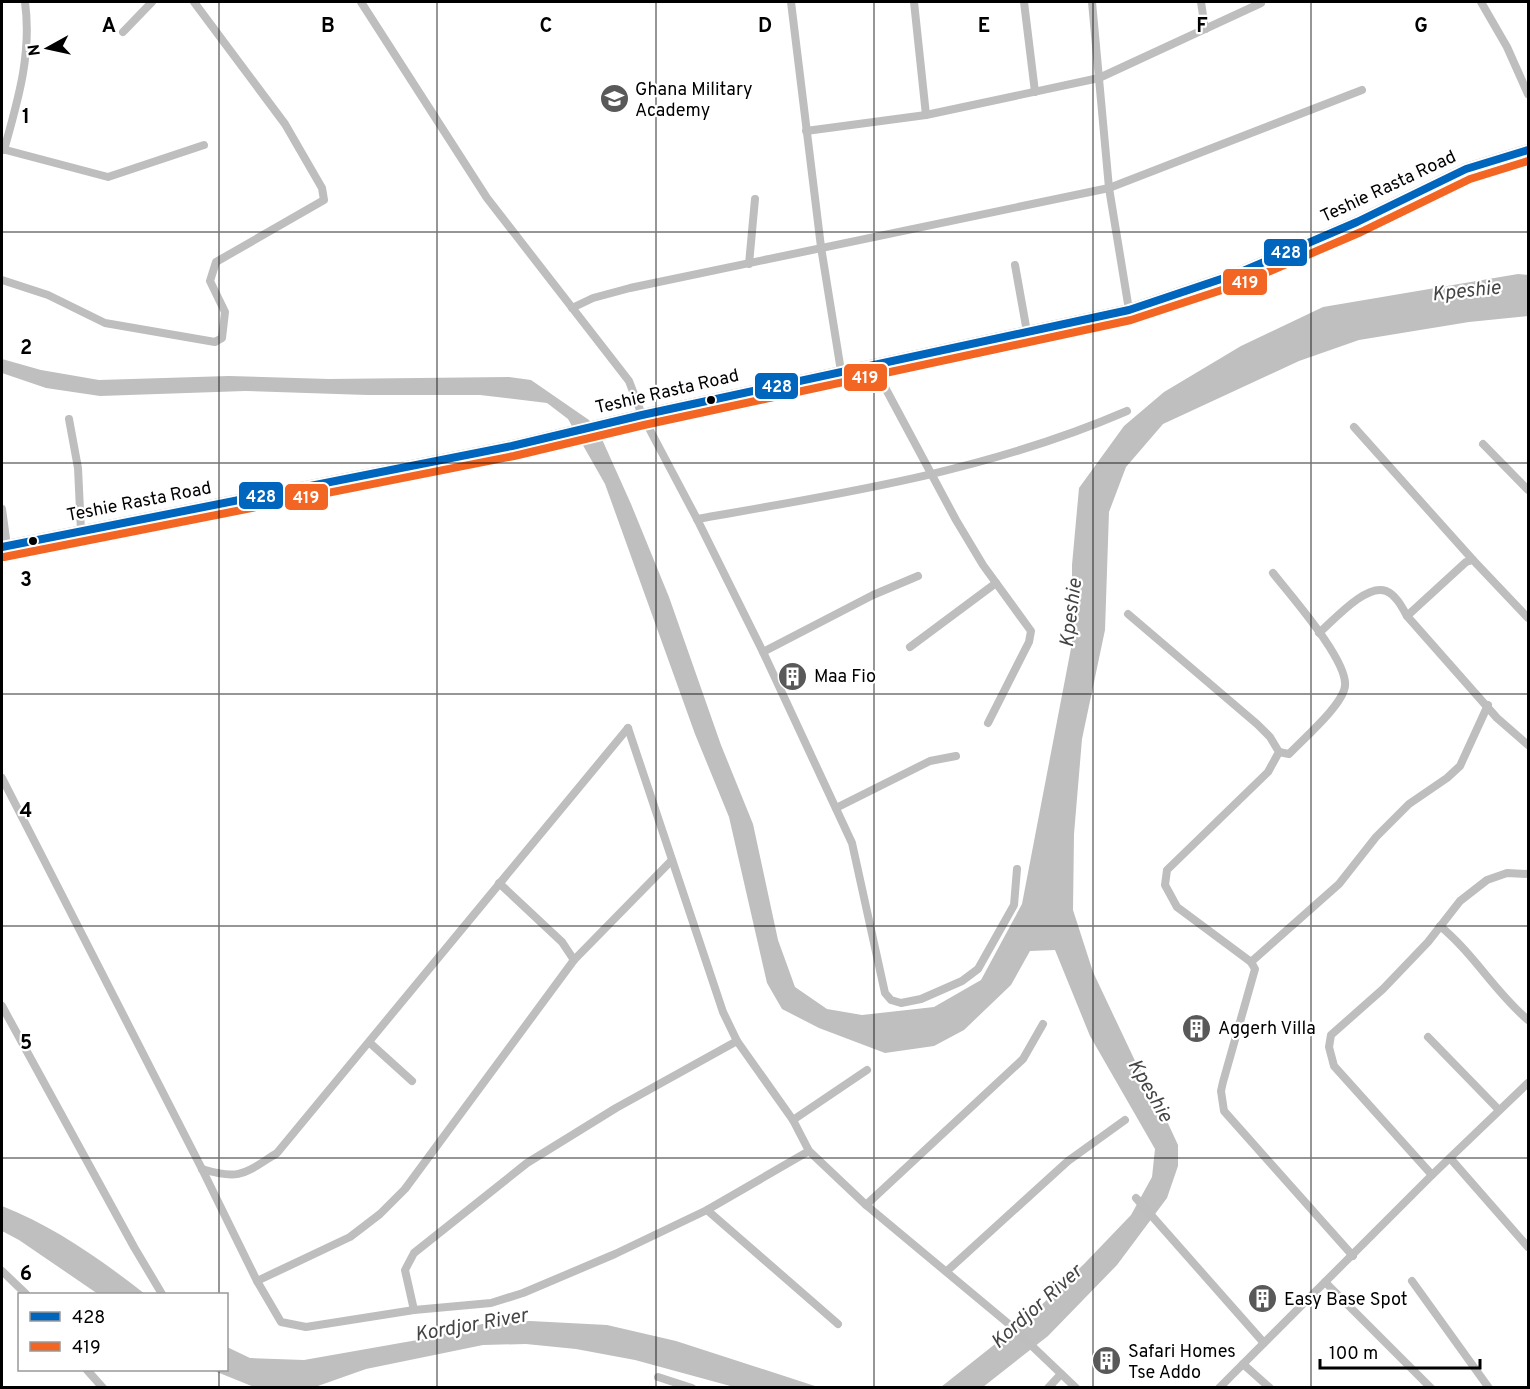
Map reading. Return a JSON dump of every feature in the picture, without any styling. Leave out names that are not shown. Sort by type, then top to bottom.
[{"type":"main road","name":"Teshie Rasta Road","points":[[4,546],[512,446],[841,371],[1129,310],[1236,274],[1357,222],[1466,169],[1528,150]]},
{"type":"street","points":[[25,2],[29,31],[26,70],[3,150],[108,177],[204,145]]},
{"type":"street","points":[[123,32],[152,2]]},
{"type":"street","points":[[2,280],[48,295],[105,322],[215,342],[222,338],[225,312],[210,281],[216,262],[324,200],[322,188],[285,124],[194,2]]},
{"type":"street","points":[[361,2],[487,198],[629,381],[642,415],[763,652],[852,843],[885,993],[891,1000],[901,1003],[921,999],[962,981],[978,969],[1014,905],[1017,870]]},
{"type":"street","points":[[791,2],[821,247],[841,371]]},
{"type":"street","points":[[914,2],[926,115]]},
{"type":"street","points":[[1024,2],[1035,93]]},
{"type":"street","points":[[1092,2],[1109,188],[1129,310]]},
{"type":"street","points":[[1201,2],[1205,28]]},
{"type":"street","points":[[1481,2],[1507,47],[1528,94]]},
{"type":"street","points":[[806,131],[926,115],[1099,78],[1261,3]]},
{"type":"street","points":[[572,308],[593,298],[630,288],[1109,188],[1362,90]]},
{"type":"street","points":[[749,264],[755,199]]},
{"type":"street","points":[[1015,265],[1027,332]]},
{"type":"street","points":[[873,365],[930,475],[996,583],[1031,631],[1029,642],[988,723]]},
{"type":"street","points":[[697,519],[876,488],[930,475],[1080,431],[1127,411]]},
{"type":"street","points":[[69,419],[78,468],[81,531]]},
{"type":"street","points":[[1354,427],[1528,618]]},
{"type":"street","points":[[1483,444],[1528,490]]},
{"type":"street","points":[[2,509],[4,546]]},
{"type":"street","points":[[1407,616],[1466,562],[1473,560]]},
{"type":"street","points":[[1128,614],[1257,724],[1270,737],[1279,752],[1289,754],[1339,700],[1345,687],[1343,672],[1319,633],[1273,573]]},
{"type":"street","points":[[763,652],[873,595],[918,576]]},
{"type":"street","points":[[910,647],[996,583]]},
{"type":"street","points":[[1319,633],[1362,595],[1375,590],[1385,590],[1396,598],[1407,616],[1488,705],[1497,718],[1528,746]]},
{"type":"street","points":[[1251,962],[1339,884],[1376,837],[1409,804],[1447,778],[1460,766],[1488,705]]},
{"type":"street","points":[[202,1169],[224,1176],[250,1173],[277,1153],[628,728],[723,1012],[737,1041],[793,1120],[809,1151],[866,1204],[1010,1325],[1076,1388]]},
{"type":"street","points":[[1279,752],[1268,772],[1167,870],[1165,885],[1177,907],[1251,962],[1255,975],[1221,1091],[1224,1111],[1353,1256]]},
{"type":"street","points":[[836,808],[930,761],[956,756]]},
{"type":"street","points":[[2,781],[202,1169],[257,1281],[281,1322],[306,1327],[414,1310],[491,1303],[523,1293],[615,1254],[707,1210],[809,1151]]},
{"type":"street","points":[[257,1281],[350,1236],[396,1198],[574,960],[672,860]]},
{"type":"street","points":[[1432,1175],[1334,1066],[1329,1047],[1331,1035],[1383,989],[1428,942],[1460,902],[1479,884],[1508,873],[1528,874]]},
{"type":"street","points":[[499,883],[562,942],[574,960]]},
{"type":"street","points":[[1440,926],[1463,945],[1494,986],[1528,1020]]},
{"type":"street","points":[[2,1006],[161,1293]]},
{"type":"street","points":[[866,1204],[1023,1059],[1043,1024]]},
{"type":"street","points":[[1428,1036],[1498,1110]]},
{"type":"street","points":[[414,1310],[405,1270],[414,1253],[527,1163],[616,1108],[737,1041]]},
{"type":"street","points":[[370,1043],[412,1082]]},
{"type":"street","points":[[793,1120],[867,1070]]},
{"type":"street","points":[[1219,1388],[1432,1175],[1528,1083]]},
{"type":"street","points":[[947,1271],[1068,1161],[1125,1120]]},
{"type":"street","points":[[1450,1158],[1528,1247]]},
{"type":"street","points":[[1136,1198],[1264,1343]]},
{"type":"street","points":[[707,1210],[838,1324]]},
{"type":"street","points":[[2,1271],[25,1293]]},
{"type":"street","points":[[1412,1281],[1489,1388]]},
{"type":"street","points":[[1325,1282],[1431,1388]]},
{"type":"street","points":[[1243,1364],[1270,1388]]},
{"type":"street","points":[[88,1371],[103,1388]]},
{"type":"street","points":[[1048,1388],[1061,1374]]},
{"type":"street","points":[[658,1377],[692,1388]]},
{"type":"water","name":"Kpeshie","points":[[1518,274],[1528,275],[1528,316],[1469,322],[1359,340],[1299,361],[1163,424],[1126,467],[1109,512],[1105,630],[1082,739],[1074,834],[1073,910],[1093,972],[1178,1145],[1178,1166],[1167,1198],[1117,1265],[1048,1336],[983,1387],[941,1387],[1029,1317],[1131,1215],[1152,1177],[1155,1149],[1090,1036],[1055,950],[1030,951],[1011,985],[964,1030],[934,1046],[885,1053],[819,1028],[782,1009],[767,983],[729,817],[695,734],[605,484],[568,419],[547,403],[480,395],[367,395],[245,391],[100,396],[46,388],[2,373],[2,359],[41,370],[99,380],[229,376],[329,379],[509,377],[531,380],[589,420],[601,437],[669,597],[721,745],[753,824],[778,940],[795,987],[827,1009],[862,1015],[934,1007],[981,980],[1022,904],[1072,643],[1072,565],[1079,488],[1124,426],[1164,392],[1241,346],[1323,307]]},
{"type":"water","points":[[2,1206],[22,1214],[76,1245],[144,1293],[97,1293],[2,1231]]},
{"type":"water","points":[[530,1321],[607,1325],[676,1341],[818,1387],[734,1387],[635,1360],[576,1349],[526,1344],[483,1345],[366,1369],[315,1387],[254,1387],[214,1371],[228,1371],[228,1347],[250,1358],[304,1360],[423,1339],[482,1324]]},
{"type":"transit line","name":"428","points":[[2,547],[512,446],[642,415],[1129,310],[1236,274],[1357,222],[1466,169],[1528,150]]},
{"type":"transit line","name":"419","points":[[4,557],[514,456],[644,425],[1131,320],[1240,284],[1361,232],[1470,179],[1528,161]]},
{"type":"place","name":"Ghana Military Academy","points":[[614,99]]},
{"type":"place","name":"Maa Fio","points":[[793,676]]},
{"type":"place","name":"Aggerh Villa","points":[[1197,1028]]},
{"type":"place","name":"Easy Base Spot","points":[[1263,1299]]},
{"type":"place","name":"Safari Homes Tse Addo","points":[[1107,1361]]},
{"type":"water label","name":"Kordjor River","points":[[1036,1306]]},
{"type":"water label","name":"Kordjor River","points":[[471,1324]]}]
